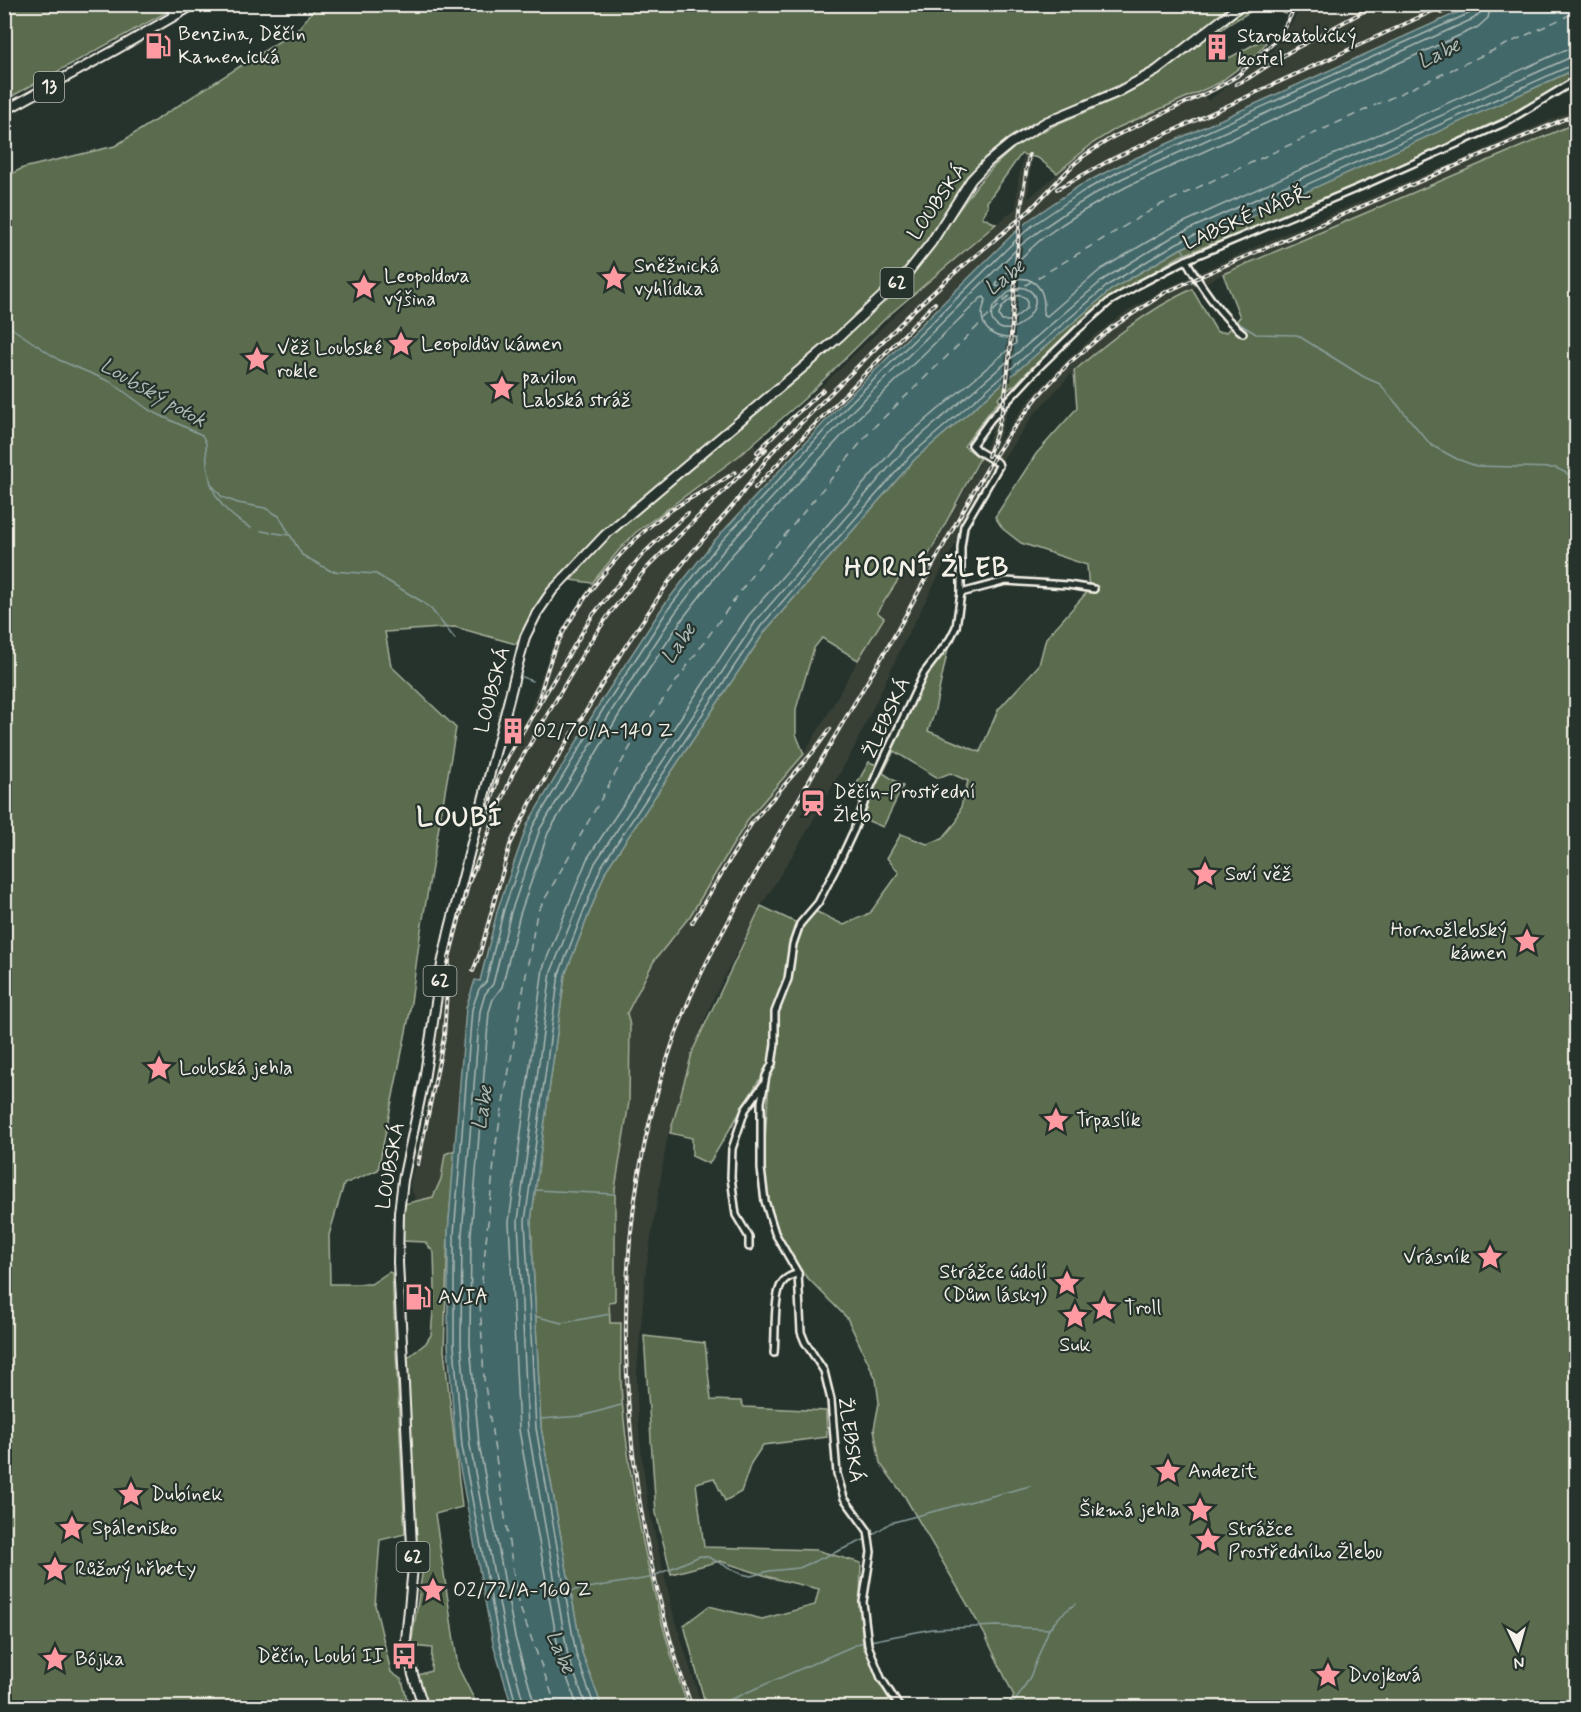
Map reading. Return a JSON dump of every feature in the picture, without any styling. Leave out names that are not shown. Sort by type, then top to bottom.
[{"type":"main road","name":"13","points":[[4,111],[195,4]]},
{"type":"main road","name":"LOUBSKÁ","points":[[423,1707],[413,1675],[406,1640],[413,1567],[398,1262],[399,1213],[403,1180],[424,1080],[442,964],[525,637],[552,591],[605,535],[839,337],[908,272],[931,243],[971,180],[988,162],[1010,144],[1046,122],[1118,92],[1146,77],[1236,6]]},
{"type":"street","points":[[168,4],[175,16]]},
{"type":"street","name":"LABSKÉ NÁBŘ.","points":[[972,445],[1038,368],[1109,302],[1186,260],[1360,187],[1504,123],[1576,80]]},
{"type":"street","points":[[1186,260],[1195,276],[1232,325],[1243,333]]},
{"type":"street","name":"ŽLEBSKÁ","points":[[749,1247],[749,1237],[735,1215],[731,1177],[732,1149],[746,1110],[764,1084],[772,1064],[776,1012],[788,979],[793,944],[800,924],[818,903],[841,858],[868,793],[924,673],[950,639],[956,627],[961,593],[960,547],[964,526],[999,466],[972,445]]},
{"type":"street","points":[[961,593],[1006,581],[1094,589]]},
{"type":"street","name":"ŽLEBSKÁ","points":[[764,1084],[760,1122],[761,1169],[765,1201],[775,1233],[798,1273],[801,1332],[824,1371],[831,1400],[837,1474],[844,1498],[868,1532],[871,1552],[863,1602],[868,1645],[881,1678],[900,1707]]},
{"type":"street","points":[[774,1353],[775,1313],[779,1289],[788,1277],[798,1273]]},
{"type":"shaded area","points":[[1301,5],[1474,5],[1118,166],[1079,186],[1029,220],[842,403],[714,541],[689,571],[642,637],[528,823],[498,908],[480,982],[476,981],[466,1008],[451,1201],[417,1202],[410,1187],[412,1173],[416,1167],[414,1160],[420,1145],[434,1067],[448,953],[468,873],[496,776],[530,711],[552,647],[592,583],[635,533],[753,444],[757,448],[929,281],[1016,208],[1018,182],[1024,154],[1032,156],[1028,199],[1093,143],[1117,128],[1202,90],[1208,101],[1273,50],[1294,20]]},
{"type":"shaded area","points":[[1576,109],[1576,123],[1223,274],[1170,300],[1134,322],[1074,371],[1035,413],[1002,460],[953,548],[905,640],[853,750],[761,906],[713,999],[693,1050],[667,1139],[646,1269],[637,1370],[637,1402],[648,1505],[673,1613],[702,1707],[688,1707],[660,1616],[636,1503],[622,1399],[621,1324],[610,1323],[609,1301],[615,1300],[615,1189],[629,1102],[630,1026],[627,1013],[646,973],[690,916],[749,818],[804,754],[884,618],[877,612],[906,568],[924,566],[978,466],[996,417],[1010,403],[997,444],[1025,405],[1065,362],[1126,312],[1164,289],[1270,240],[1450,165]]},
{"type":"green space","points":[[5,4],[163,4],[167,12],[5,100]]},
{"type":"green space","points":[[318,5],[1223,5],[1226,11],[1161,62],[1126,82],[1035,122],[1010,137],[991,153],[967,176],[928,240],[904,271],[836,335],[606,529],[542,597],[516,644],[455,627],[385,632],[391,666],[456,728],[420,936],[409,1017],[378,1170],[344,1184],[329,1235],[330,1284],[371,1284],[389,1272],[392,1273],[405,1534],[380,1540],[375,1605],[391,1672],[402,1680],[409,1707],[5,1708],[5,177],[23,168],[115,146],[297,30]]},
{"type":"green space","points":[[1250,5],[1263,5],[1224,27],[1213,39],[1210,49],[1214,59],[1231,57],[1262,40],[1266,43],[1256,55],[1219,83],[1117,128],[1093,143],[1057,173],[1038,158],[1021,154],[987,202],[988,207],[982,217],[996,224],[888,316],[804,399],[740,455],[635,533],[592,583],[571,580],[609,537],[838,344],[909,278],[977,185],[1018,144],[1057,124],[1118,98],[1154,78]]},
{"type":"green space","points":[[1263,5],[1290,5],[1286,14]]},
{"type":"green space","points":[[1576,69],[1576,77],[1521,110],[1414,160],[1244,232],[1180,256],[1110,299],[998,398],[1000,401],[964,446],[980,458],[926,560],[906,568],[877,612],[884,618],[858,660],[822,638],[814,648],[796,709],[796,734],[804,754],[749,818],[690,916],[654,961],[627,1013],[630,1026],[629,1102],[615,1189],[615,1301],[609,1302],[610,1323],[621,1323],[622,1401],[638,1518],[655,1595],[688,1707],[602,1708],[582,1653],[541,1428],[531,1221],[565,975],[606,870],[766,630],[915,459],[1112,289],[1180,249]]},
{"type":"green space","points":[[1576,123],[1576,1707],[1007,1707],[1014,1696],[984,1633],[905,1497],[880,1463],[874,1429],[879,1403],[876,1379],[847,1318],[792,1262],[770,1220],[763,1170],[769,1082],[759,1080],[709,1164],[692,1156],[692,1138],[670,1133],[693,1050],[761,906],[801,925],[815,911],[844,925],[870,913],[899,873],[887,858],[901,834],[927,844],[942,839],[957,821],[968,781],[950,773],[938,778],[894,751],[883,773],[903,786],[883,827],[859,817],[868,793],[855,787],[869,762],[880,766],[924,673],[950,639],[934,714],[928,731],[980,752],[998,710],[1039,665],[1046,638],[1089,590],[1087,565],[1021,543],[1003,529],[995,517],[1036,454],[1077,408],[1074,371],[1130,326],[1160,306],[1192,289],[1217,332],[1226,332],[1240,317],[1223,274]]},
{"type":"green space","points":[[455,1150],[448,1233],[444,1350],[462,1507],[435,1514],[458,1667],[478,1707],[426,1707],[415,1676],[431,1671],[432,1648],[411,1646],[422,1575],[416,1536],[406,1359],[426,1343],[431,1335],[435,1288],[434,1253],[425,1242],[401,1241],[404,1204],[433,1197],[441,1179],[445,1154]]},
{"type":"green space","points":[[644,1336],[705,1343],[711,1400],[741,1401],[744,1407],[826,1411],[827,1437],[763,1445],[751,1463],[741,1492],[725,1501],[714,1478],[696,1483],[704,1547],[816,1550],[861,1563],[860,1604],[863,1647],[895,1707],[706,1707],[684,1625],[709,1606],[762,1619],[815,1605],[819,1589],[776,1579],[720,1561],[671,1574],[656,1513]]},
{"type":"water","name":"Labe","points":[[1474,5],[1576,5],[1576,69],[1180,249],[1112,289],[915,459],[766,630],[606,870],[565,975],[531,1221],[541,1428],[582,1653],[602,1707],[512,1707],[493,1643],[456,1447],[448,1345],[448,1233],[466,1008],[475,980],[480,981],[498,908],[528,823],[600,703],[664,605],[714,541],[842,403],[1029,220],[1079,186],[1118,166]]},
{"type":"pier","points":[[1024,221],[1011,381],[1003,387],[1018,226]]},
{"type":"waterway","points":[[1182,248],[1187,257]]},
{"type":"waterway","points":[[1202,281],[1232,319],[1256,334],[1297,335],[1364,377],[1380,384],[1431,445],[1457,459],[1476,466],[1556,468],[1576,478]]},
{"type":"waterway","name":"Loubský potok","points":[[4,323],[59,360],[111,382],[149,410],[202,435],[206,443],[211,484],[222,497],[238,503],[265,508],[279,516],[302,555],[331,571],[376,574],[421,601],[431,609],[455,639]]},
{"type":"waterway","points":[[212,487],[228,511],[251,528]]},
{"type":"waterway","points":[[261,531],[289,535]]},
{"type":"waterway","name":"Loubský potok","points":[[520,676],[532,681]]},
{"type":"waterway","points":[[535,1190],[615,1194]]},
{"type":"waterway","points":[[534,1316],[562,1323],[610,1314]]},
{"type":"waterway","points":[[540,1419],[582,1416],[621,1405]]},
{"type":"waterway","points":[[872,1535],[890,1523],[1030,1486]]},
{"type":"waterway","points":[[569,1591],[649,1578],[700,1556],[708,1557],[742,1574],[751,1576],[769,1571],[799,1568],[866,1539]]},
{"type":"waterway","points":[[1009,1708],[1030,1677],[1049,1629],[1075,1604]]},
{"type":"waterway","points":[[711,1708],[860,1643],[932,1629],[997,1626],[1049,1629]]},
{"type":"ferry route","points":[[557,1708],[518,1602],[484,1379],[480,1301],[496,1143],[537,913],[633,742],[752,575],[872,429],[1012,293],[1160,205],[1576,12]]},
{"type":"railway","points":[[473,971],[510,845],[531,802],[623,650],[668,583],[736,502],[771,453],[912,312],[1029,211],[1073,165],[1113,137],[1215,89],[1237,76],[1272,44],[1297,4]]},
{"type":"railway","points":[[1236,84],[1377,4]]},
{"type":"railway","points":[[1057,189],[1114,158],[1448,4]]},
{"type":"railway","points":[[1441,13],[1461,4]]},
{"type":"railway","points":[[692,1708],[666,1624],[646,1537],[632,1448],[626,1359],[628,1270],[638,1181],[657,1094],[685,1010],[730,919],[893,638],[996,454],[1040,394],[1069,363],[1111,328],[1166,292],[1576,114]]},
{"type":"railway","points":[[988,456],[1002,411],[1007,381],[1020,222],[1029,155]]},
{"type":"railway","points":[[755,488],[935,303]]},
{"type":"railway","points":[[757,452],[823,390]]},
{"type":"railway","points":[[469,882],[513,773],[587,647],[610,613],[646,569],[766,449]]},
{"type":"railway","points":[[538,701],[553,653],[562,635],[586,596],[616,560],[664,515],[735,472]]},
{"type":"railway","points":[[488,814],[498,777],[508,756],[592,616],[641,556],[688,513]]},
{"type":"railway","points":[[692,923],[753,821],[830,729]]},
{"type":"railway","points":[[418,1164],[444,1037],[449,958],[471,874]]},
{"type":"place","name":"Benzina, Děčín Kamenická","points":[[158,46]]},
{"type":"place","name":"Starokatolický kostel","points":[[1217,47]]},
{"type":"place","name":"Sněžnická vyhlídka","points":[[614,278]]},
{"type":"place","name":"Leopoldova výšina","points":[[364,287]]},
{"type":"place","name":"Leopoldův kámen","points":[[401,344]]},
{"type":"place","name":"Věž Loubské rokle","points":[[257,359]]},
{"type":"place","name":"pavilon Labská stráž","points":[[502,388]]},
{"type":"place","name":"O2/70/A-140 Z","points":[[513,731]]},
{"type":"place","name":"Děčín-Prostřední Žleb","points":[[813,803]]},
{"type":"place","name":"Soví věž","points":[[1205,874]]},
{"type":"place","name":"Hornožlebský kámen","points":[[1527,941]]},
{"type":"place","name":"Loubská jehla","points":[[159,1068]]},
{"type":"place","name":"Trpaslík","points":[[1056,1120]]},
{"type":"place","name":"Vrásník","points":[[1490,1257]]},
{"type":"place","name":"Strážce údolí (Dům lásky)","points":[[1067,1283]]},
{"type":"place","name":"AVIA","points":[[418,1297]]},
{"type":"place","name":"Troll","points":[[1104,1308]]},
{"type":"place","name":"Suk","points":[[1075,1316]]},
{"type":"place","name":"Andezit","points":[[1168,1471]]},
{"type":"place","name":"Dubínek","points":[[131,1494]]},
{"type":"place","name":"Šikmá jehla","points":[[1200,1510]]},
{"type":"place","name":"Spálenisko","points":[[72,1528]]},
{"type":"place","name":"Strážce Prostředního Žlebu","points":[[1208,1540]]},
{"type":"place","name":"Růžový hřbety","points":[[55,1569]]},
{"type":"place","name":"O2/72/A-160 Z","points":[[433,1590]]},
{"type":"place","name":"Děčín, Loubí II","points":[[404,1656]]},
{"type":"place","name":"Bójka","points":[[55,1659]]},
{"type":"place","name":"Dvojková","points":[[1328,1675]]},
{"type":"district","name":"HORNÍ ŽLEB","points":[[927,569]]},
{"type":"district","name":"LOUBÍ","points":[[460,819]]}]
